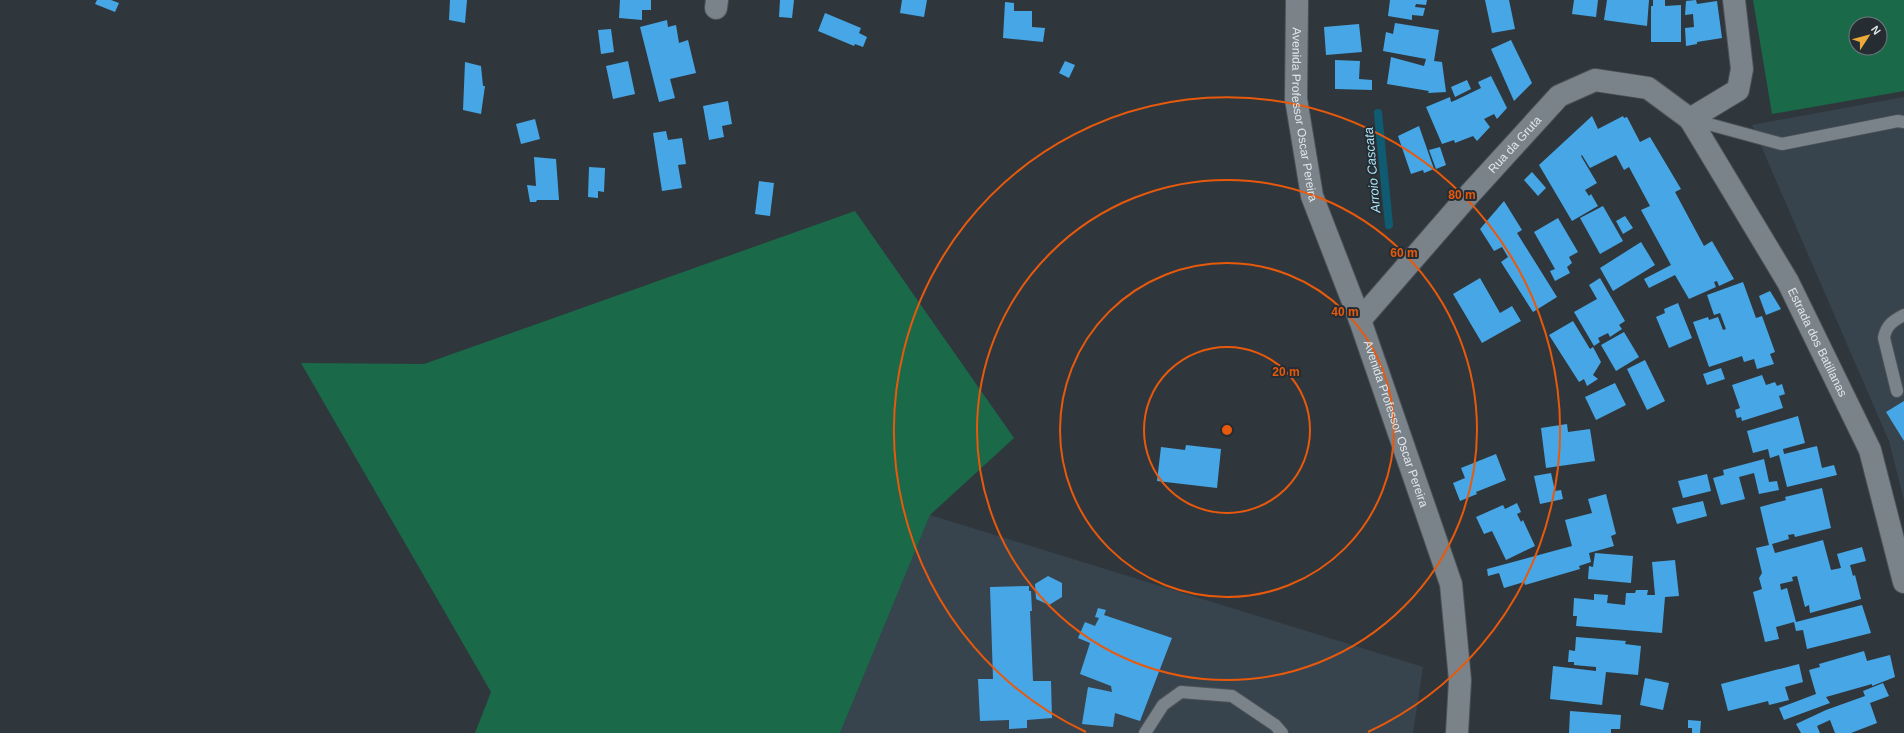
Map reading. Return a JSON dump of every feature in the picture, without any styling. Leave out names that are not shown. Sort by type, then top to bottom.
[{"type":"street","name":"Avenida Professor Oscar Pereira","points":[[1297,0],[1296,99],[1312,196],[1360,320],[1450,584],[1460,680],[1457,733]]},
{"type":"street","points":[[1690,119],[1738,90],[1742,69],[1734,0]]},
{"type":"street","name":"Rua da Gruta","points":[[1360,320],[1467,197],[1559,96],[1595,80],[1648,88],[1690,119]]},
{"type":"street","name":"Estrada dos Batillanas","points":[[1690,119],[1788,282],[1870,450],[1904,582]]},
{"type":"lane","points":[[1690,119],[1782,144],[1898,121],[1904,122]]},
{"type":"lane","points":[[1897,391],[1884,338],[1886,329],[1893,321],[1904,316]]},
{"type":"lane","points":[[1145,733],[1163,705],[1181,692],[1232,696],[1275,725],[1282,733]]},
{"type":"shaded area","points":[[1904,97],[1904,500],[1889,441],[1752,125]]},
{"type":"shaded area","points":[[930,515],[1423,667],[1413,733],[840,733]]},
{"type":"green space","points":[[1753,0],[1904,0],[1904,91],[1772,114]]},
{"type":"green space","points":[[855,211],[1014,438],[930,515],[840,733],[475,733],[491,692],[301,363],[424,364]]},
{"type":"building","points":[[97,0],[111,0],[119,3],[115,12],[95,4]]},
{"type":"building","points":[[450,0],[467,0],[465,23],[449,20]]},
{"type":"building","points":[[620,0],[651,0],[651,10],[642,10],[642,20],[619,18]]},
{"type":"building","points":[[780,0],[794,0],[792,18],[779,17]]},
{"type":"building","points":[[902,0],[927,0],[924,17],[900,13]]},
{"type":"building","points":[[1390,0],[1427,0],[1426,5],[1416,4],[1415,7],[1425,8],[1423,16],[1412,15],[1412,20],[1388,16]]},
{"type":"building","points":[[1485,0],[1509,0],[1515,29],[1492,33]]},
{"type":"building","points":[[1574,0],[1598,0],[1596,17],[1572,14]]},
{"type":"building","points":[[1607,0],[1649,0],[1647,26],[1604,20]]},
{"type":"building","points":[[1653,0],[1665,0],[1665,6],[1681,5],[1681,42],[1651,42],[1651,6],[1653,6]]},
{"type":"building","points":[[1696,0],[1697,4],[1717,1],[1722,38],[1697,42],[1697,44],[1686,46],[1685,28],[1694,27],[1693,14],[1685,15],[1686,1]]},
{"type":"building","points":[[1005,2],[1014,3],[1014,11],[1032,11],[1032,27],[1045,28],[1043,42],[1003,38]]},
{"type":"building","points":[[825,13],[861,28],[859,33],[867,37],[863,47],[855,44],[854,46],[818,31]]},
{"type":"building","points":[[667,20],[668,27],[676,25],[679,43],[688,40],[696,73],[670,79],[675,98],[659,102],[640,27]]},
{"type":"building","points":[[1395,23],[1439,30],[1434,61],[1442,62],[1446,92],[1428,93],[1429,91],[1387,84],[1391,57],[1424,66],[1426,59],[1383,51],[1386,32],[1393,34]]},
{"type":"building","points":[[1359,24],[1362,52],[1326,55],[1324,27]]},
{"type":"building","points":[[611,29],[614,52],[601,54],[598,30]]},
{"type":"building","points":[[1511,40],[1532,83],[1514,101],[1491,49]]},
{"type":"building","points":[[1335,60],[1360,61],[1359,79],[1372,80],[1372,90],[1335,89]]},
{"type":"building","points":[[628,61],[635,94],[613,99],[606,66]]},
{"type":"building","points":[[1065,61],[1075,65],[1069,78],[1059,73]]},
{"type":"building","points":[[465,62],[481,66],[483,86],[485,86],[481,114],[463,110]]},
{"type":"building","points":[[1491,76],[1507,108],[1497,119],[1494,114],[1484,119],[1490,127],[1477,141],[1473,136],[1455,143],[1454,140],[1442,144],[1426,107],[1450,97],[1451,102],[1456,100],[1481,88],[1478,82]]},
{"type":"building","points":[[1467,80],[1471,89],[1455,97],[1451,87]]},
{"type":"building","points":[[728,101],[732,124],[722,126],[724,137],[709,140],[703,106]]},
{"type":"building","points":[[1592,116],[1598,129],[1623,116],[1624,118],[1627,117],[1640,142],[1650,137],[1681,189],[1675,192],[1704,246],[1712,241],[1734,279],[1719,286],[1717,281],[1714,282],[1716,287],[1689,299],[1675,275],[1649,288],[1644,279],[1671,265],[1641,210],[1650,206],[1629,167],[1624,170],[1616,155],[1590,168],[1582,155],[1581,156],[1597,183],[1585,190],[1589,196],[1591,194],[1598,206],[1572,221],[1539,165]]},
{"type":"building","points":[[535,119],[540,139],[521,144],[516,124]]},
{"type":"building","points":[[1419,126],[1434,169],[1424,173],[1423,170],[1411,174],[1398,136]]},
{"type":"building","points":[[666,131],[668,140],[682,138],[686,164],[678,165],[682,188],[662,191],[653,133]]},
{"type":"building","points":[[1440,147],[1446,165],[1436,169],[1429,150]]},
{"type":"building","points":[[534,157],[556,159],[559,200],[537,200],[536,202],[530,202],[527,185],[536,186]]},
{"type":"building","points":[[589,167],[605,168],[604,192],[598,191],[598,198],[588,197]]},
{"type":"building","points":[[1532,172],[1546,188],[1538,196],[1524,180]]},
{"type":"building","points":[[759,181],[774,183],[770,216],[755,214]]},
{"type":"building","points":[[1504,201],[1522,230],[1517,233],[1557,297],[1533,312],[1501,262],[1508,257],[1502,247],[1494,251],[1480,229]]},
{"type":"building","points":[[1603,206],[1623,241],[1600,254],[1580,218]]},
{"type":"building","points":[[1625,216],[1633,228],[1623,234],[1616,221]]},
{"type":"building","points":[[1558,218],[1578,252],[1569,257],[1572,263],[1567,267],[1570,273],[1555,281],[1550,271],[1555,269],[1534,232]]},
{"type":"building","points":[[1641,242],[1655,265],[1613,291],[1600,268]]},
{"type":"building","points":[[1480,278],[1500,313],[1512,306],[1521,321],[1482,343],[1453,294]]},
{"type":"building","points":[[1600,278],[1625,321],[1619,325],[1622,329],[1610,337],[1608,333],[1598,338],[1600,342],[1594,346],[1574,312],[1597,299],[1589,285]]},
{"type":"building","points":[[1743,282],[1756,318],[1762,316],[1775,352],[1770,354],[1774,364],[1757,369],[1754,359],[1744,362],[1742,356],[1709,367],[1693,322],[1708,317],[1709,320],[1718,317],[1723,330],[1726,329],[1720,313],[1714,315],[1707,295]]},
{"type":"building","points":[[1770,291],[1781,309],[1766,315],[1759,296]]},
{"type":"building","points":[[1678,303],[1692,338],[1669,348],[1656,317],[1665,313],[1664,309]]},
{"type":"building","points":[[1573,321],[1590,349],[1593,347],[1601,362],[1593,375],[1598,379],[1587,386],[1584,379],[1579,382],[1549,335]]},
{"type":"building","points":[[1624,332],[1639,357],[1616,371],[1601,345]]},
{"type":"building","points":[[1645,360],[1665,401],[1647,410],[1627,369]]},
{"type":"building","points":[[1721,368],[1725,379],[1707,385],[1703,374]]},
{"type":"building","points":[[1762,375],[1766,385],[1775,382],[1777,386],[1782,384],[1785,394],[1779,396],[1783,408],[1742,421],[1741,417],[1737,418],[1735,410],[1740,408],[1732,385]]},
{"type":"building","points":[[1615,383],[1626,405],[1596,420],[1585,397]]},
{"type":"building","points":[[1904,401],[1904,441],[1886,412]]},
{"type":"building","points":[[1798,416],[1805,443],[1783,449],[1784,454],[1817,446],[1822,468],[1834,465],[1837,475],[1787,487],[1779,455],[1770,458],[1768,449],[1753,453],[1747,431]]},
{"type":"building","points":[[1567,424],[1568,432],[1590,429],[1595,461],[1546,468],[1541,428]]},
{"type":"building","points":[[1186,445],[1221,449],[1217,488],[1157,481],[1161,447],[1185,450]]},
{"type":"building","points":[[1496,454],[1506,480],[1476,492],[1477,494],[1460,501],[1453,483],[1465,478],[1461,468]]},
{"type":"building","points":[[1764,459],[1769,482],[1777,481],[1779,490],[1759,494],[1754,473],[1739,477],[1745,499],[1721,505],[1713,478],[1724,475],[1723,470]]},
{"type":"building","points":[[1551,473],[1555,491],[1561,490],[1563,499],[1540,504],[1534,476]]},
{"type":"building","points":[[1707,474],[1711,491],[1683,498],[1678,481]]},
{"type":"building","points":[[1822,488],[1831,528],[1795,537],[1794,534],[1788,535],[1789,539],[1772,544],[1775,553],[1823,540],[1831,570],[1841,568],[1837,554],[1862,547],[1866,561],[1850,565],[1853,576],[1855,575],[1861,599],[1810,613],[1809,605],[1805,607],[1797,576],[1792,577],[1793,581],[1780,584],[1781,590],[1787,588],[1796,622],[1862,605],[1871,633],[1807,649],[1803,630],[1796,631],[1794,622],[1776,627],[1779,639],[1765,642],[1753,592],[1762,589],[1759,578],[1762,573],[1756,548],[1769,545],[1760,507],[1786,500],[1785,497]]},
{"type":"building","points":[[1606,494],[1616,534],[1611,536],[1614,546],[1589,553],[1591,562],[1579,566],[1580,569],[1525,585],[1524,582],[1504,588],[1499,573],[1488,576],[1487,569],[1572,546],[1565,520],[1592,513],[1588,499]]},
{"type":"building","points":[[1703,501],[1707,516],[1677,524],[1672,508]]},
{"type":"building","points":[[1517,503],[1521,512],[1517,514],[1521,522],[1523,520],[1535,546],[1506,560],[1492,531],[1484,534],[1476,517],[1503,505],[1505,509]]},
{"type":"building","points":[[1595,553],[1633,556],[1631,583],[1588,579],[1589,566],[1593,567]]},
{"type":"building","points":[[1675,560],[1679,596],[1665,597],[1662,633],[1576,626],[1577,616],[1573,616],[1574,598],[1594,600],[1594,594],[1608,595],[1607,603],[1625,605],[1626,593],[1635,593],[1636,590],[1648,590],[1647,595],[1655,595],[1652,562]]},
{"type":"building","points":[[1048,576],[1062,583],[1062,597],[1049,605],[1036,599],[1035,584]]},
{"type":"building","points":[[1029,586],[1029,591],[1031,591],[1032,611],[1030,611],[1033,681],[1051,681],[1052,718],[1027,720],[1027,728],[1009,729],[1009,720],[980,721],[978,679],[993,679],[990,587]]},
{"type":"building","points":[[1098,608],[1106,610],[1104,615],[1172,638],[1140,721],[1115,713],[1113,727],[1082,724],[1088,687],[1112,692],[1111,686],[1080,674],[1090,643],[1078,638],[1085,622],[1095,626],[1099,618],[1095,617]]},
{"type":"building","points":[[1576,637],[1626,641],[1625,644],[1641,646],[1638,675],[1606,672],[1602,705],[1550,699],[1553,666],[1596,671],[1596,667],[1574,665],[1574,662],[1568,662],[1569,650],[1575,651]]},
{"type":"building","points":[[1864,651],[1867,661],[1890,655],[1895,677],[1872,686],[1872,684],[1826,697],[1830,703],[1784,720],[1779,708],[1816,694],[1809,670],[1820,667],[1819,664]]},
{"type":"building","points":[[1799,664],[1803,682],[1785,687],[1789,700],[1769,705],[1768,701],[1728,711],[1721,684]]},
{"type":"building","points":[[1645,678],[1669,683],[1663,710],[1640,705]]},
{"type":"building","points":[[1883,683],[1889,696],[1870,703],[1877,723],[1851,733],[1835,733],[1830,720],[1817,726],[1820,733],[1801,733],[1796,724],[1826,710],[1865,696],[1863,691]]},
{"type":"building","points":[[1570,711],[1621,715],[1620,729],[1611,729],[1611,733],[1569,733]]},
{"type":"building","points":[[1688,720],[1701,721],[1700,733],[1692,733],[1692,728],[1688,728]]},
{"type":"waterway","name":"Arroio Cascata","points":[[1378,113],[1389,225]]}]
